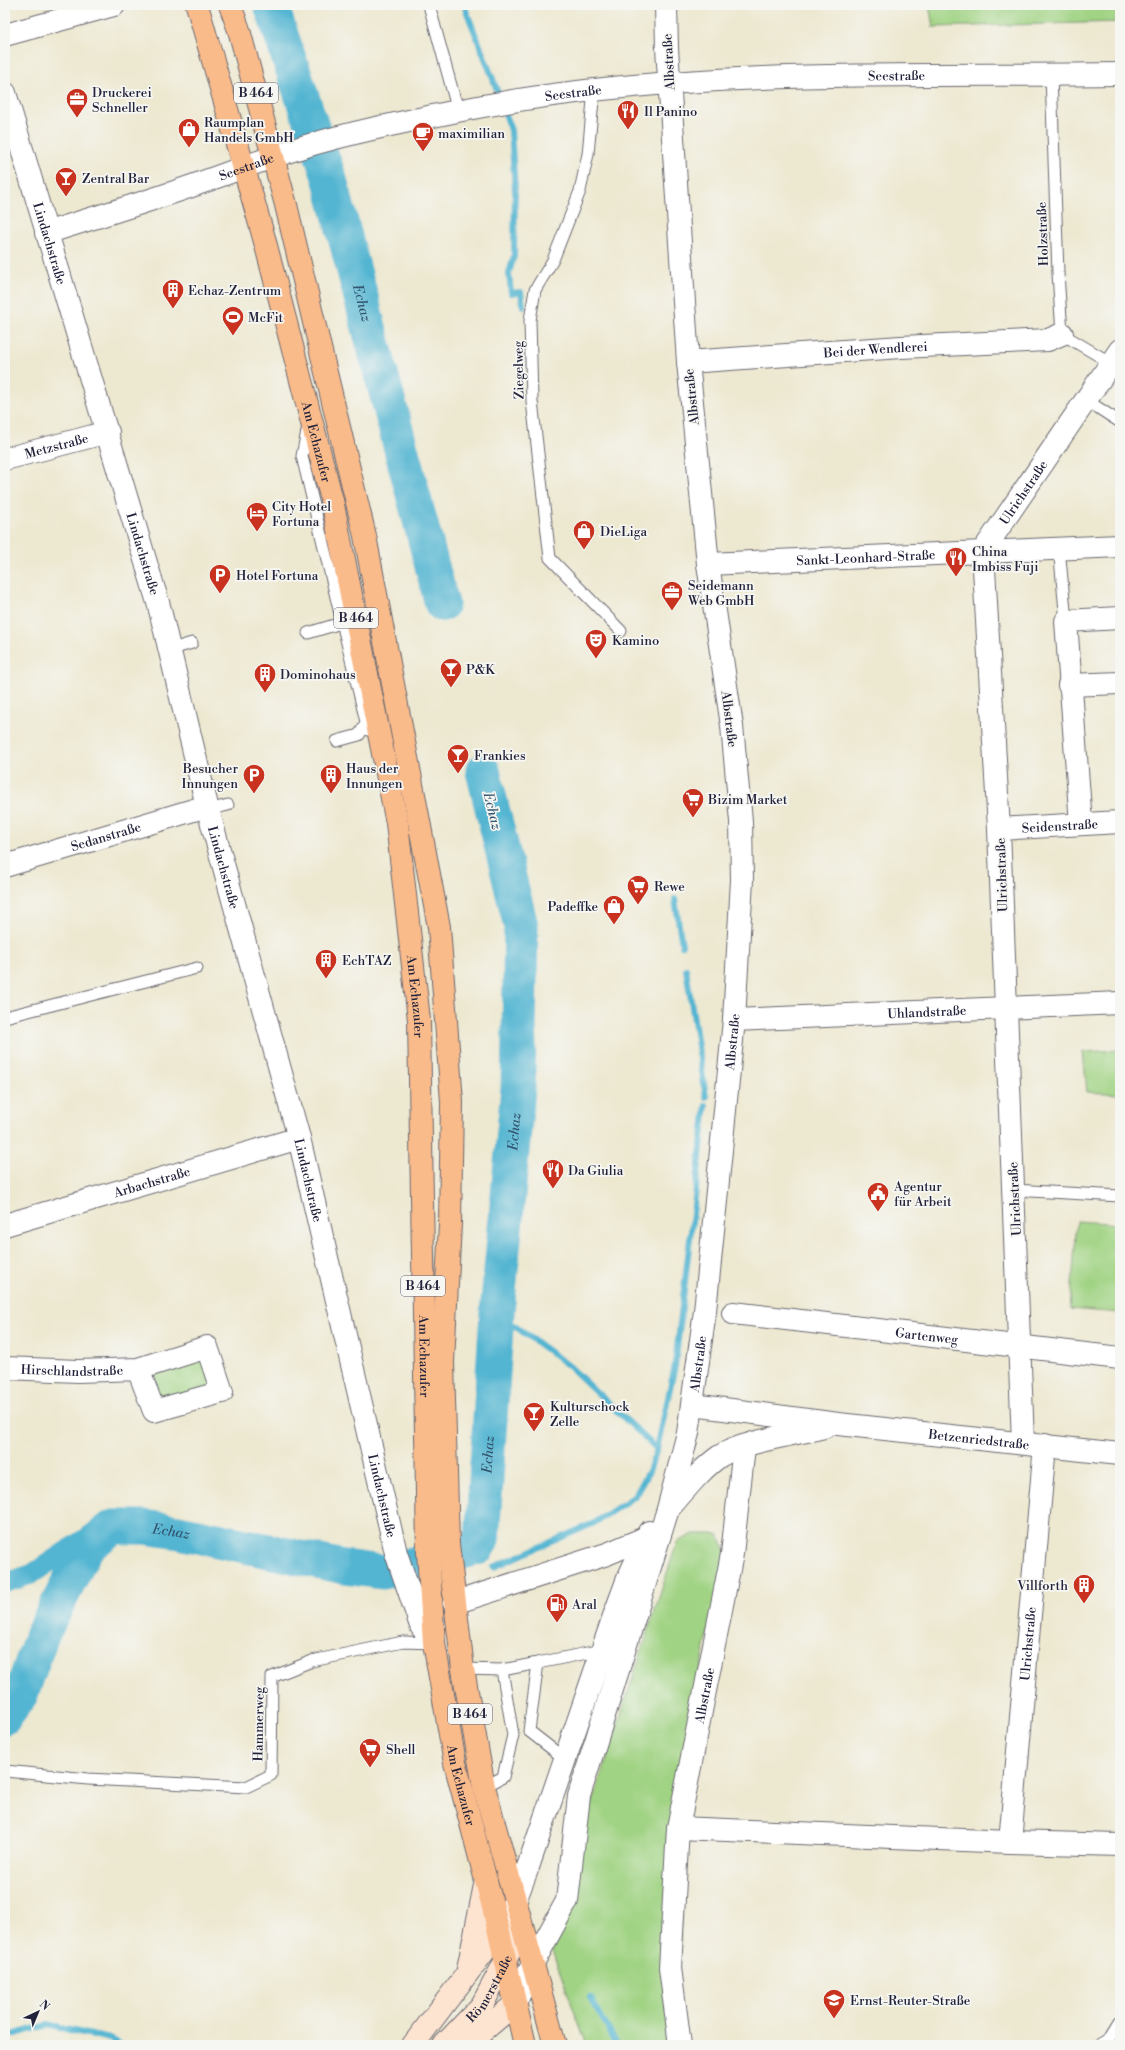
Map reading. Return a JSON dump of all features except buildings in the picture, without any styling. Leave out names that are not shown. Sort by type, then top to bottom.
[{"type":"main road","name":"Am Echazufer","points":[[197,5],[244,167],[332,500],[397,823],[419,1020],[428,1552],[420,1595],[434,1643],[455,1763],[486,1880],[515,2004]]},
{"type":"main road","name":"Am Echazufer","points":[[230,5],[239,30],[286,204],[365,536],[439,927],[452,1102],[450,1224],[443,1362],[448,1544],[463,1669],[484,1787],[514,1901],[533,1963]]},
{"type":"main road","points":[[466,1975],[486,1880]]},
{"type":"main road","name":"Römerstraße","points":[[444,2045],[482,2005],[505,1962],[521,1924]]},
{"type":"main road","points":[[413,2045],[498,1933]]},
{"type":"main road","name":"B 464","points":[[533,1963],[555,2045]]},
{"type":"main road","name":"B 464","points":[[515,2004],[525,2045]]},
{"type":"main road","name":"Römerstraße","points":[[466,2045],[515,2004]]},
{"type":"street","points":[[5,35],[114,5]]},
{"type":"street","name":"Albstraße","points":[[515,2004],[533,1963],[567,1901],[580,1796],[668,1510],[688,1433],[705,1311],[734,1020],[742,880],[741,821],[732,726],[708,564],[688,362],[669,82],[666,5]]},
{"type":"street","name":"Seestraße","points":[[46,233],[206,182],[297,149],[339,137],[458,111],[594,90],[669,82],[936,74],[1120,74]]},
{"type":"street","name":"Lindachstraße","points":[[5,93],[159,606],[214,807],[299,1138],[396,1553],[420,1595]]},
{"type":"street","name":"Bei der Wendlerei","points":[[688,362],[901,347],[1048,340],[1062,334]]},
{"type":"street","name":"Ulrichstraße","points":[[1023,1442],[999,829],[983,551],[1116,357]]},
{"type":"street","name":"Metzstraße","points":[[5,459],[108,432]]},
{"type":"street","name":"Sankt-Leonhard-Straße","points":[[708,564],[1120,546]]},
{"type":"street","points":[[1081,824],[1069,685],[1066,621],[1120,618]]},
{"type":"street","points":[[1069,685],[1120,683]]},
{"type":"street","name":"Sedanstraße","points":[[5,866],[214,807]]},
{"type":"street","name":"Seidenstraße","points":[[999,829],[1120,822]]},
{"type":"street","name":"Uhlandstraße","points":[[734,1020],[1120,1003]]},
{"type":"street","name":"Arbachstraße","points":[[5,1225],[299,1138]]},
{"type":"street","name":"Gartenweg","points":[[732,1313],[1120,1358]]},
{"type":"street","name":"Hirschlandstraße","points":[[5,1368],[78,1371],[138,1369]]},
{"type":"street","name":"Betzenriedstraße","points":[[693,1405],[838,1424],[1023,1442],[1120,1454]]},
{"type":"street","name":"Betzenriedstraße","points":[[744,1447],[838,1424]]},
{"type":"street","name":"Albstraße","points":[[498,1933],[514,1901],[627,1580],[647,1537],[688,1433]]},
{"type":"street","name":"Ulrichstraße","points":[[1010,1842],[1045,1445]]},
{"type":"street","name":"Albstraße","points":[[668,1510],[706,1468],[720,1456],[744,1447],[732,1554],[678,1828],[670,1968],[680,2045]]},
{"type":"street","points":[[454,1603],[607,1554],[647,1537]]},
{"type":"street","points":[[607,1554],[627,1580]]},
{"type":"street","points":[[678,1828],[1010,1842],[1120,1845]]},
{"type":"lane","points":[[429,5],[458,111]]},
{"type":"lane","name":"Holzstraße","points":[[1051,75],[1057,266],[1062,334]]},
{"type":"lane","name":"Ziegelweg","points":[[594,90],[588,154],[580,191],[553,260],[536,290],[530,320],[532,401],[550,558],[621,631]]},
{"type":"lane","points":[[1062,334],[1116,357]]},
{"type":"lane","points":[[1086,400],[1120,422]]},
{"type":"lane","points":[[310,413],[302,456],[366,723],[397,823]]},
{"type":"lane","points":[[1059,548],[1066,621]]},
{"type":"lane","points":[[308,633],[341,623]]},
{"type":"lane","points":[[170,650],[192,643]]},
{"type":"lane","points":[[337,741],[359,735],[366,723]]},
{"type":"lane","points":[[5,1017],[197,968]]},
{"type":"lane","points":[[1013,1190],[1120,1196]]},
{"type":"lane","name":"Hammerweg","points":[[5,1771],[88,1779],[246,1787],[271,1775],[272,1677],[312,1661],[403,1642],[434,1643]]},
{"type":"lane","points":[[463,1669],[502,1670],[602,1650]]},
{"type":"lane","points":[[538,1663],[529,1731],[565,1759]]},
{"type":"lane","points":[[484,1787],[503,1777],[513,1735],[502,1670]]},
{"type":"lane","points":[[1099,2045],[1109,2039],[1120,2021]]},
{"type":"green space","points":[[929,5],[1120,5],[1120,22],[933,27]]},
{"type":"green space","points":[[1120,1050],[1120,1094],[1087,1092],[1083,1052]]},
{"type":"green space","points":[[1077,1221],[1120,1224],[1120,1313],[1070,1309]]},
{"type":"green space","points":[[202,1356],[213,1387],[157,1403],[147,1373]]},
{"type":"green space","points":[[694,1534],[718,1534],[726,1552],[695,1693],[674,2045],[587,2045],[548,1940],[677,1542]]},
{"type":"water","points":[[369,1565],[382,1566],[384,1577],[352,1571],[344,1567]]},
{"type":"waterway","name":"Echaz","points":[[271,5],[330,180],[442,604]]},
{"type":"waterway","points":[[464,5],[511,130],[515,190],[514,256],[509,273],[511,293],[521,292],[523,306]]},
{"type":"waterway","name":"Echaz","points":[[5,1717],[21,1694],[41,1637],[86,1548],[113,1527],[144,1527],[179,1532],[344,1567],[382,1572],[477,1548],[482,1540],[497,1313],[518,1088],[521,926],[483,771]]},
{"type":"waterway","points":[[675,899],[682,946]]},
{"type":"waterway","points":[[686,969],[706,1097]]},
{"type":"waterway","points":[[494,1567],[594,1523],[635,1496],[649,1471],[657,1449],[675,1365],[706,1105]]},
{"type":"waterway","points":[[497,1313],[569,1366],[657,1449]]},
{"type":"waterway","points":[[5,1583],[32,1574],[81,1541],[113,1527]]},
{"type":"waterway","points":[[591,1998],[617,2045]]},
{"type":"waterway","points":[[5,2037],[47,2025],[110,2039],[121,2045]]},
{"type":"place","name":"Druckerei Schneller","points":[[77,118]]},
{"type":"place","name":"Il Panino","points":[[628,130]]},
{"type":"place","name":"Raumplan Handels GmbH","points":[[189,148]]},
{"type":"place","name":"maximilian","points":[[423,152]]},
{"type":"place","name":"Zentral Bar","points":[[66,198]]},
{"type":"place","name":"Echaz-Zentrum","points":[[173,310]]},
{"type":"place","name":"McFit","points":[[233,336]]},
{"type":"place","name":"City Hotel Fortuna","points":[[257,532]]},
{"type":"place","name":"DieLiga","points":[[584,550]]},
{"type":"place","name":"China Imbiss Fuji","points":[[956,578]]},
{"type":"place","name":"Hotel Fortuna","points":[[220,594]]},
{"type":"place","name":"Seidemann Web GmbH","points":[[672,612]]},
{"type":"place","name":"Kamino","points":[[596,660]]},
{"type":"place","name":"P&K","points":[[451,688]]},
{"type":"place","name":"Dominohaus","points":[[265,694]]},
{"type":"place","name":"Frankies","points":[[458,774]]},
{"type":"place","name":"Besucher Innungen","points":[[254,794]]},
{"type":"place","name":"Haus der Innungen","points":[[331,794]]},
{"type":"place","name":"Bizim Market","points":[[693,818]]},
{"type":"place","name":"Rewe","points":[[638,906]]},
{"type":"place","name":"Padeffke","points":[[614,926]]},
{"type":"place","name":"EchTAZ","points":[[326,980]]},
{"type":"place","name":"Da Giulia","points":[[553,1190]]},
{"type":"place","name":"Agentur für Arbeit","points":[[878,1212]]},
{"type":"place","name":"Kulturschock Zelle","points":[[534,1432]]},
{"type":"place","name":"Villforth","points":[[1084,1604]]},
{"type":"place","name":"Aral","points":[[557,1624]]},
{"type":"place","name":"Shell","points":[[370,1768]]},
{"type":"place","name":"Ernst-Reuter-Straße","points":[[834,2020]]}]
